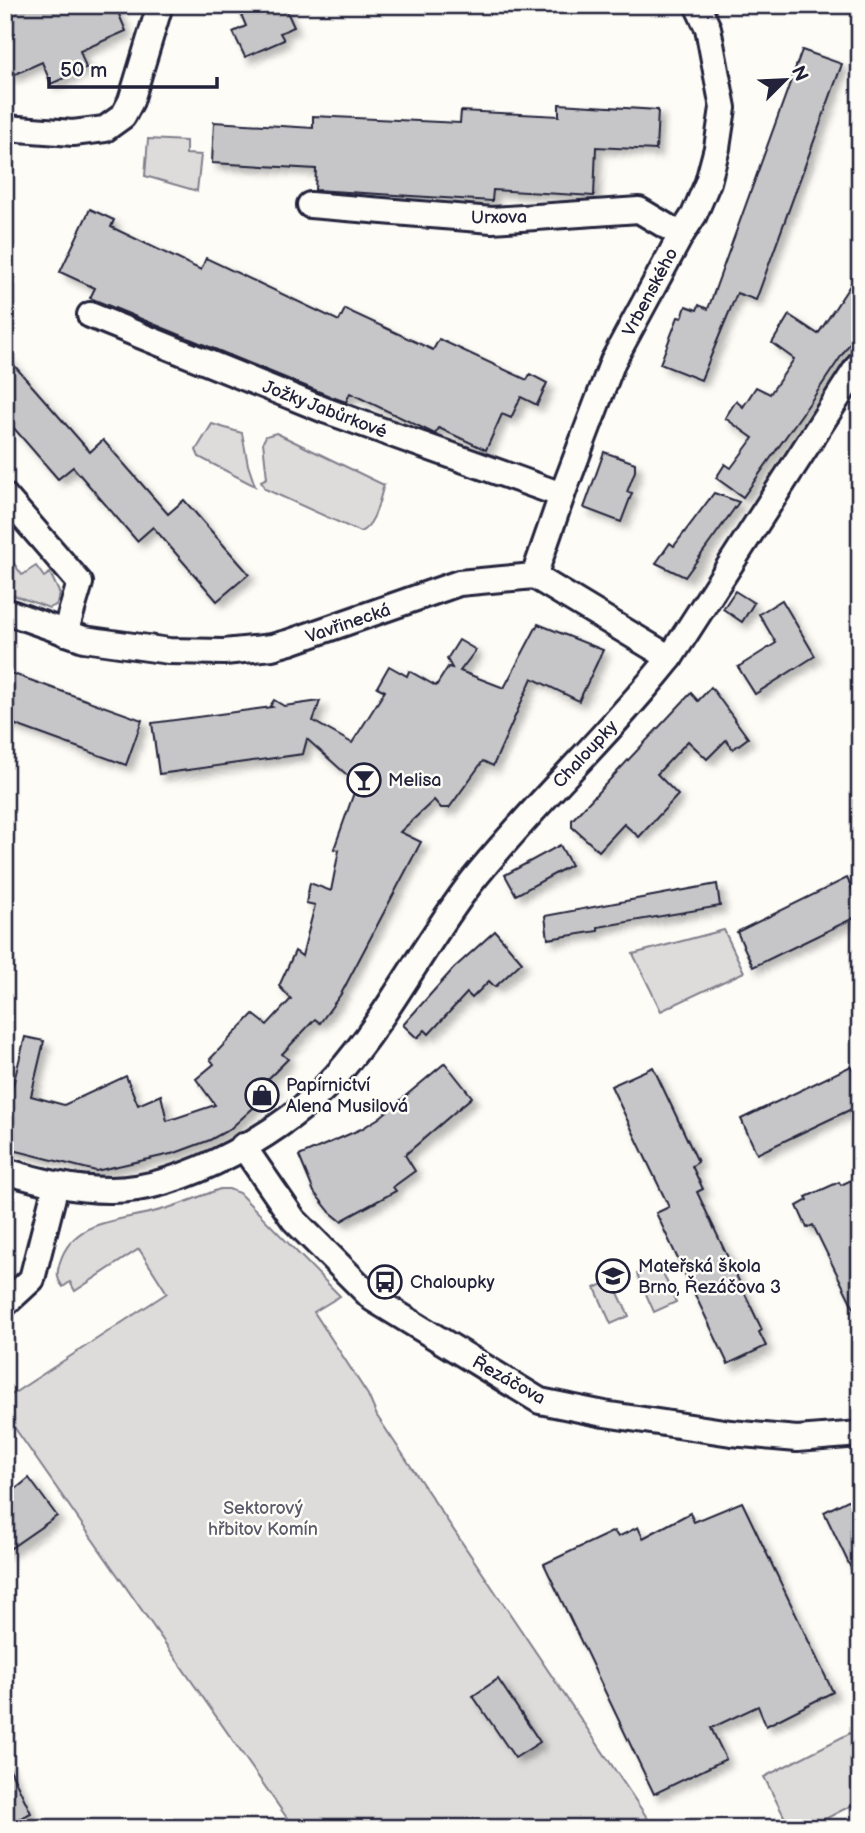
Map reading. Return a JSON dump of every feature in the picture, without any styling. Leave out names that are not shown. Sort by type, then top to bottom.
[{"type":"street","points":[[5,128],[73,133],[105,129],[123,116],[131,100],[160,5]]},
{"type":"street","name":"Vrbenského","points":[[534,576],[613,361],[694,215],[708,182],[723,108],[708,28],[697,5]]},
{"type":"street","name":"Urxova","points":[[310,205],[492,220],[639,210],[681,235]]},
{"type":"street","name":"Jožky Jabůrkové","points":[[90,315],[327,411],[562,495]]},
{"type":"street","name":"Chaloupky","points":[[5,1171],[56,1185],[109,1190],[150,1187],[196,1171],[243,1146],[296,1113],[336,1076],[373,1028],[473,881],[644,691],[670,658],[860,363]]},
{"type":"street","points":[[5,496],[80,583],[65,632]]},
{"type":"street","points":[[534,576],[670,658]]},
{"type":"street","name":"Vavřinecká","points":[[5,611],[84,639],[169,651],[224,652],[272,647],[344,625],[460,583],[534,576]]},
{"type":"street","name":"Řezáčova","points":[[243,1146],[294,1220],[373,1299],[540,1401],[604,1414],[731,1433],[797,1439],[860,1434]]},
{"type":"street","points":[[5,1304],[32,1279],[56,1185]]},
{"type":"green space","points":[[148,139],[186,141],[186,154],[201,155],[197,191],[145,176]]},
{"type":"green space","points":[[212,424],[242,433],[255,486],[199,457],[196,450]]},
{"type":"green space","points":[[276,433],[384,485],[373,518],[365,529],[360,532],[265,489],[261,481],[267,478],[263,442],[266,436]]},
{"type":"green space","points":[[5,551],[22,575],[36,566],[44,577],[50,573],[60,594],[56,605],[49,608],[5,592]]},
{"type":"green space","points":[[724,930],[744,972],[661,1011],[633,954]]},
{"type":"green space","name":"Sektorový hřbitov Komín","points":[[220,1189],[239,1193],[340,1296],[314,1312],[368,1395],[377,1416],[654,1828],[294,1828],[5,1414],[5,1399],[167,1293],[139,1249],[75,1291],[70,1282],[63,1287],[58,1278],[59,1266],[66,1248],[75,1238],[98,1225],[179,1205]]},
{"type":"green space","points":[[659,1264],[676,1302],[654,1312],[637,1274]]},
{"type":"green space","points":[[612,1280],[629,1316],[611,1324],[595,1288]]},
{"type":"green space","points":[[852,1732],[860,1748],[860,1801],[808,1828],[790,1828],[764,1777]]},
{"type":"building","points":[[5,5],[115,5],[126,31],[80,51],[86,68],[51,84],[42,62],[11,76],[5,64]]},
{"type":"building","points":[[237,5],[284,5],[294,27],[280,33],[284,40],[245,57],[233,32],[246,26]]},
{"type":"building","points":[[802,50],[842,64],[756,300],[737,293],[701,380],[660,364],[678,317],[682,318],[686,306],[697,310],[699,305],[708,309]]},
{"type":"building","points":[[559,104],[658,110],[656,150],[596,147],[594,196],[493,190],[492,201],[315,190],[316,169],[212,163],[214,122],[313,128],[313,116],[460,123],[461,111],[559,116]]},
{"type":"building","points":[[90,209],[114,220],[111,227],[201,270],[206,258],[339,321],[345,309],[433,350],[439,339],[527,380],[530,374],[547,383],[537,405],[521,397],[511,418],[502,414],[486,450],[439,428],[435,434],[350,393],[346,402],[332,397],[90,298],[95,288],[60,272]]},
{"type":"building","points":[[860,270],[860,328],[743,497],[716,478],[725,464],[731,468],[753,438],[725,418],[736,401],[743,407],[756,387],[770,394],[794,359],[772,343],[789,315],[818,334]]},
{"type":"building","points":[[5,355],[90,452],[103,440],[168,514],[184,500],[249,574],[217,601],[153,527],[137,541],[73,467],[58,479],[5,418]]},
{"type":"building","points":[[604,452],[635,463],[635,471],[627,492],[632,493],[621,522],[584,508]]},
{"type":"building","points":[[714,493],[739,502],[685,577],[656,563],[670,543],[674,546]]},
{"type":"building","points":[[735,591],[754,603],[742,622],[723,609]]},
{"type":"building","points":[[782,600],[815,656],[755,694],[738,667],[776,643],[759,614]]},
{"type":"building","points":[[538,624],[603,650],[579,701],[532,678],[493,766],[483,761],[449,808],[441,808],[434,800],[400,832],[421,842],[341,994],[320,1023],[315,1019],[282,1054],[288,1059],[267,1080],[275,1088],[230,1129],[210,1140],[175,1153],[96,1171],[5,1148],[5,1117],[25,1037],[44,1041],[31,1096],[64,1105],[126,1076],[138,1105],[161,1095],[167,1121],[215,1105],[196,1079],[214,1064],[210,1059],[253,1014],[267,1025],[291,999],[279,986],[295,951],[302,956],[315,905],[306,903],[310,883],[331,891],[339,850],[334,849],[357,784],[307,739],[303,754],[159,774],[152,723],[272,707],[270,706],[274,700],[284,706],[320,701],[313,721],[352,743],[385,691],[377,687],[389,666],[407,676],[409,671],[436,686],[448,667],[452,668],[447,659],[459,640],[476,650],[460,671],[504,688]]},
{"type":"building","points":[[5,671],[142,720],[126,765],[5,721]]},
{"type":"building","points":[[711,687],[748,738],[733,749],[726,740],[707,759],[688,741],[657,774],[678,795],[639,837],[624,824],[599,851],[572,827],[572,820],[691,693],[698,701]]},
{"type":"building","points":[[560,845],[571,865],[516,895],[505,875]]},
{"type":"building","points":[[847,878],[860,905],[860,915],[753,967],[737,932]]},
{"type":"building","points":[[717,884],[720,906],[598,927],[598,931],[548,939],[545,916]]},
{"type":"building","points":[[495,931],[522,962],[495,987],[489,981],[472,998],[467,993],[429,1034],[425,1030],[417,1038],[403,1025],[454,968]]},
{"type":"building","points":[[445,1063],[472,1097],[405,1155],[415,1171],[393,1187],[396,1191],[341,1221],[314,1192],[299,1156],[361,1129],[379,1118]]},
{"type":"building","points":[[851,1066],[860,1085],[860,1105],[757,1154],[741,1119]]},
{"type":"building","points":[[653,1067],[698,1162],[692,1166],[703,1189],[697,1192],[762,1330],[759,1332],[766,1346],[728,1364],[656,1213],[669,1207],[611,1086]]},
{"type":"building","points":[[860,1176],[860,1321],[813,1225],[807,1228],[797,1206],[808,1200],[806,1197]]},
{"type":"building","points":[[29,1478],[57,1516],[5,1552],[5,1498]]},
{"type":"building","points":[[860,1494],[860,1587],[824,1512]]},
{"type":"building","points":[[742,1502],[833,1692],[766,1726],[758,1706],[711,1728],[726,1759],[654,1794],[544,1564],[614,1531],[618,1537],[638,1527],[643,1538],[690,1513],[694,1522]]},
{"type":"building","points":[[498,1679],[540,1742],[515,1758],[473,1696]]},
{"type":"building","points":[[5,1759],[31,1813],[5,1826]]},
{"type":"place","name":"Melisa","points":[[364,780]]},
{"type":"place","name":"Papírnictví Alena Musilová","points":[[262,1095]]},
{"type":"place","name":"Mateřská škola Brno, Řezáčova 3","points":[[613,1276]]},
{"type":"place","name":"Chaloupky","points":[[385,1282]]}]
